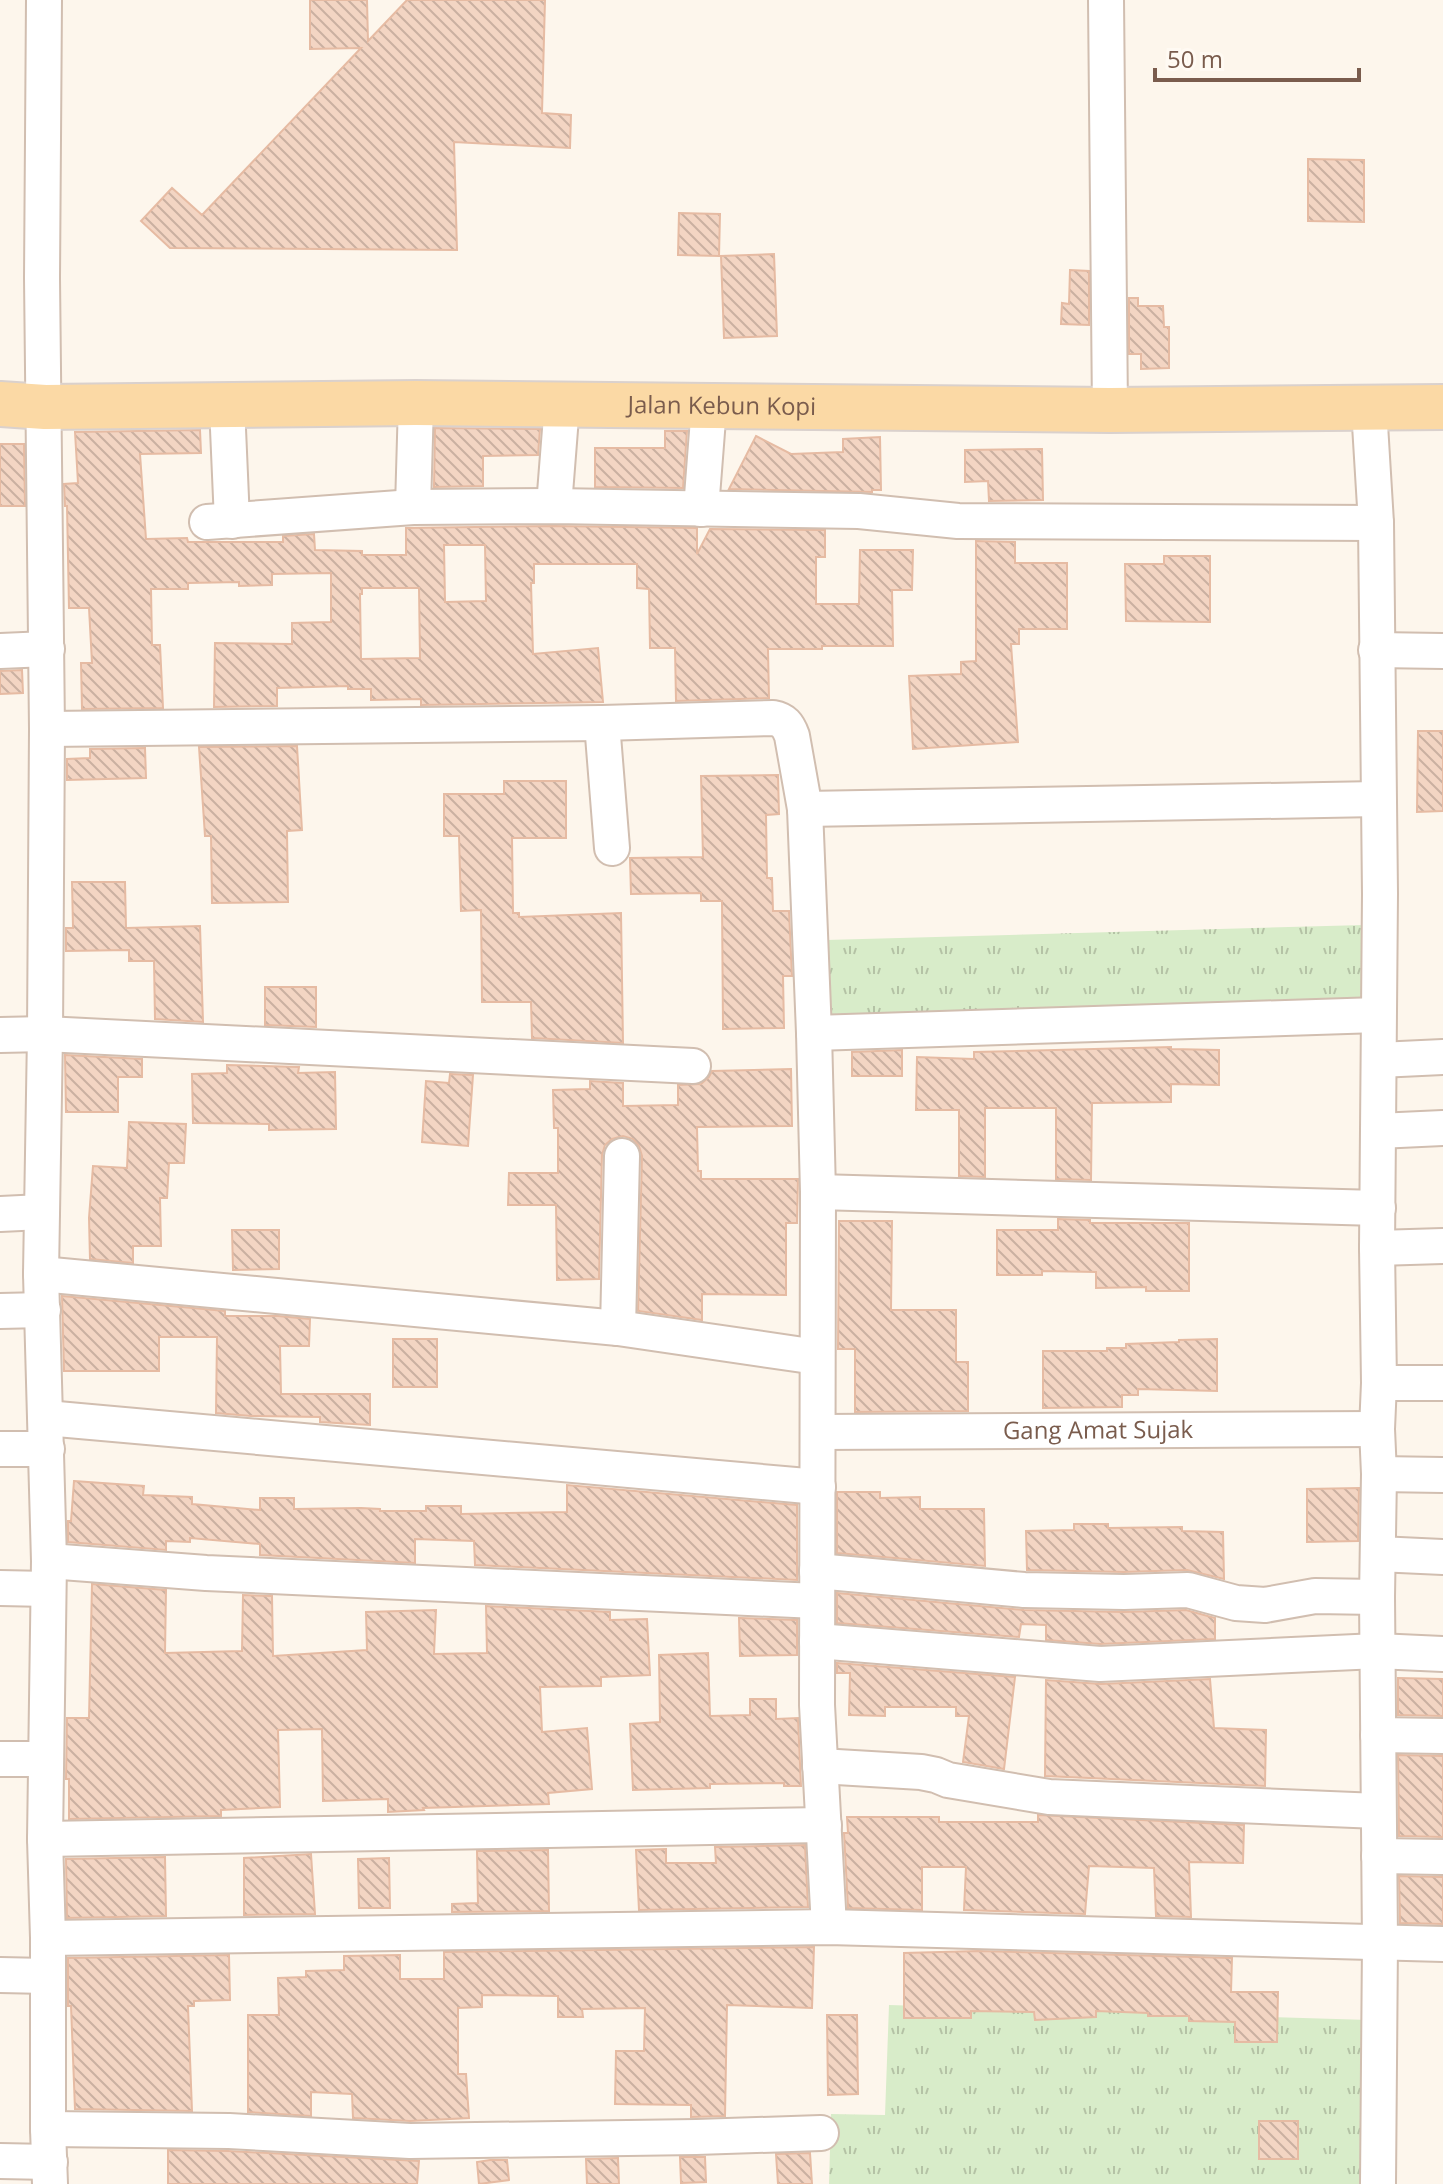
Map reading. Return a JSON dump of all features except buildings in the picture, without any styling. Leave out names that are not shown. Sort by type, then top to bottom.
[{"type":"main road","name":"Jalan Kebun Kopi","points":[[0,404],[45,407],[416,403],[1110,410],[1443,407]]},
{"type":"street","points":[[0,2161],[50,2173],[45,1839],[48,1575],[41,1274],[47,729],[42,278],[44,0]]},
{"type":"street","points":[[1106,0],[1110,410]]},
{"type":"street","points":[[413,507],[416,403]]},
{"type":"street","points":[[554,506],[562,404]]},
{"type":"street","points":[[227,406],[219,522],[413,507],[554,506],[859,511],[958,521],[1376,523]]},
{"type":"street","points":[[701,509],[709,406]]},
{"type":"street","points":[[1369,408],[1376,523],[1380,894],[1377,1248],[1378,2184]]},
{"type":"street","points":[[0,651],[47,649]]},
{"type":"street","points":[[1376,650],[1443,651]]},
{"type":"street","points":[[47,729],[781,719],[788,726],[805,809],[814,1033],[818,1192],[817,1705],[829,1927]]},
{"type":"street","points":[[602,723],[612,848]]},
{"type":"street","points":[[805,809],[1378,799]]},
{"type":"street","points":[[814,1033],[1378,1015]]},
{"type":"street","points":[[0,1035],[45,1034],[693,1066]]},
{"type":"street","points":[[1379,1060],[1443,1057]]},
{"type":"street","points":[[1378,1131],[1443,1128]]},
{"type":"street","points":[[618,1328],[622,1156]]},
{"type":"street","points":[[818,1192],[1378,1208]]},
{"type":"street","points":[[0,1214],[42,1212]]},
{"type":"street","points":[[1377,1248],[1443,1246]]},
{"type":"street","points":[[41,1274],[618,1328],[817,1357]]},
{"type":"street","points":[[0,1311],[43,1310]]},
{"type":"street","points":[[1379,1383],[1443,1383]]},
{"type":"street","name":"Gang Amat Sujak","points":[[818,1432],[1377,1429]]},
{"type":"street","points":[[0,1449],[46,1434],[818,1487]]},
{"type":"street","points":[[1379,1474],[1443,1475]]},
{"type":"street","points":[[1378,1554],[1443,1557]]},
{"type":"street","points":[[0,1588],[48,1575],[206,1573],[1124,1592],[1188,1590],[1236,1603],[1265,1605],[1315,1596],[1377,1597]]},
{"type":"street","points":[[817,1641],[1100,1664],[1377,1651],[1443,1654]]},
{"type":"street","points":[[1378,1735],[1443,1736]]},
{"type":"street","points":[[0,1759],[45,1759]]},
{"type":"street","points":[[820,1766],[921,1772],[975,1786],[1049,1797],[1378,1811]]},
{"type":"street","points":[[45,1839],[824,1825]]},
{"type":"street","points":[[1379,1856],[1443,1857]]},
{"type":"street","points":[[48,1938],[829,1927],[1443,1944]]},
{"type":"street","points":[[0,1975],[47,1976]]},
{"type":"street","points":[[48,2129],[229,2131],[410,2141],[821,2133]]},
{"type":"green space","points":[[1364,925],[1366,1000],[828,1015],[826,940]]},
{"type":"green space","points":[[889,2005],[1369,2020],[1364,2184],[829,2184],[831,2114],[885,2115]]}]
